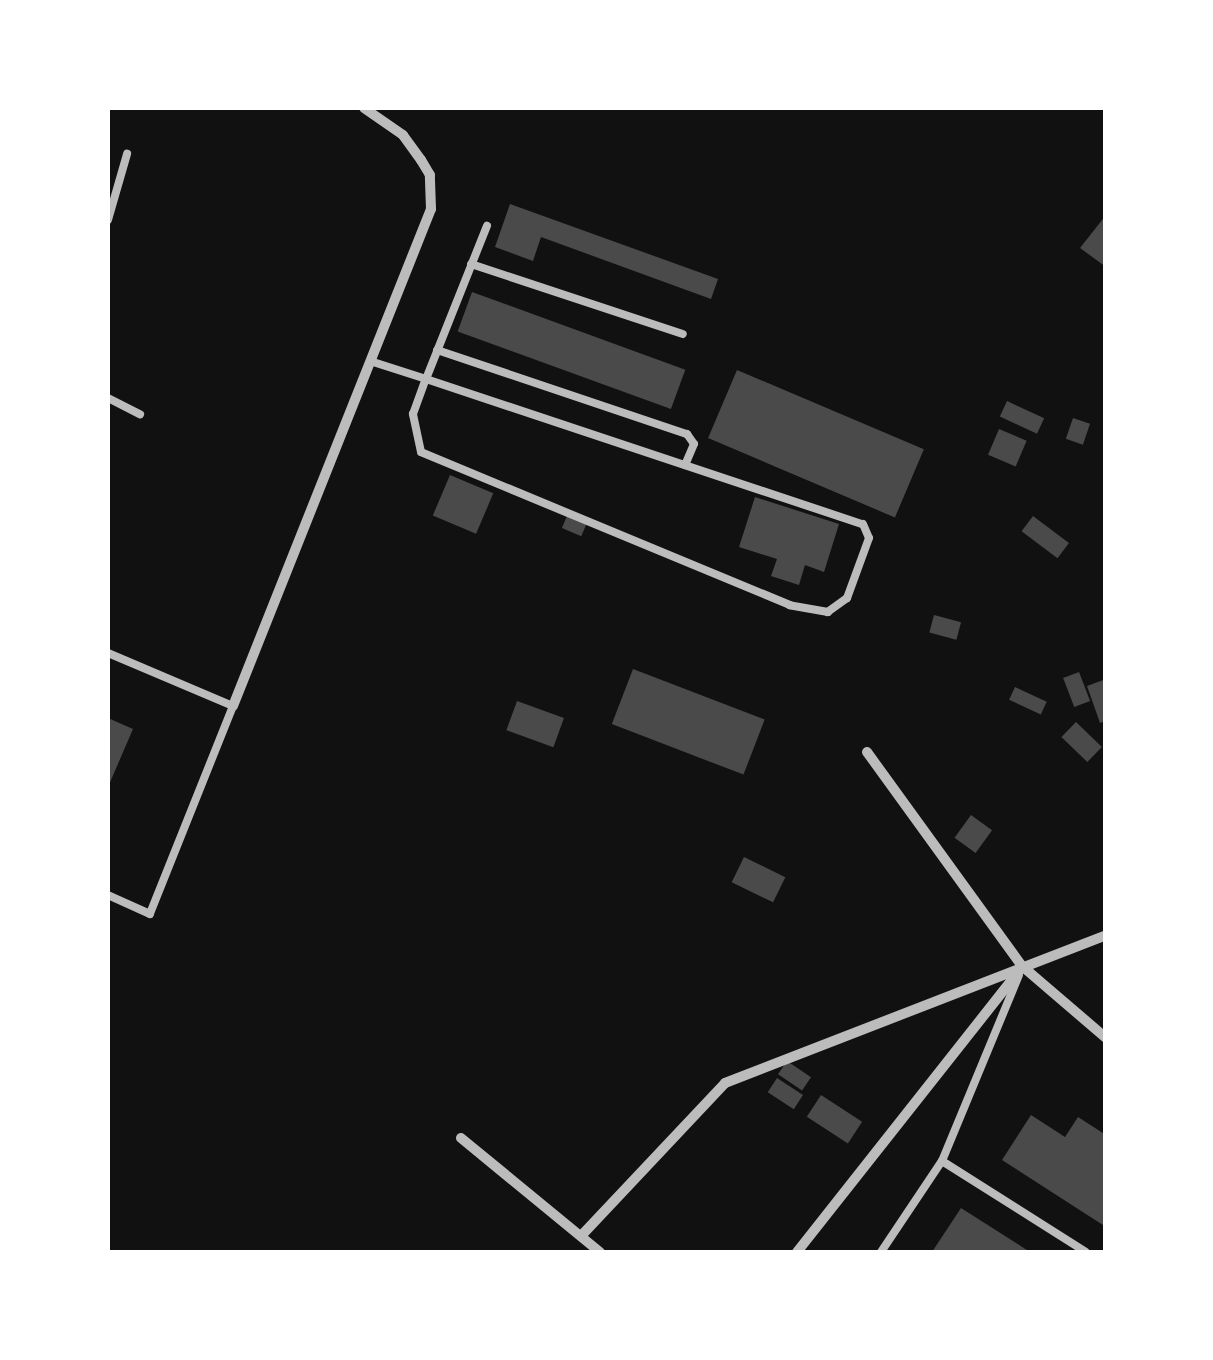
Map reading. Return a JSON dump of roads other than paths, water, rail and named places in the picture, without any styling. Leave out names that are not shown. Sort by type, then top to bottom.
[{"type":"street","points":[[233,706],[431,209],[430,175],[421,160],[403,134],[364,108]]},
{"type":"street","points":[[867,752],[1022,966],[1106,1038]]},
{"type":"street","points":[[581,1236],[725,1083],[1106,936]]},
{"type":"street","points":[[797,1252],[1022,966]]},
{"type":"street","points":[[461,1138],[600,1252]]},
{"type":"lane","points":[[108,220],[127,154]]},
{"type":"lane","points":[[370,361],[426,379],[863,524],[869,538],[847,598],[828,612],[790,606],[420,452],[413,414],[426,379],[437,350],[486,226]]},
{"type":"lane","points":[[472,264],[683,334]]},
{"type":"lane","points":[[437,350],[687,434],[694,444],[685,465]]},
{"type":"lane","points":[[108,398],[140,414]]},
{"type":"lane","points":[[108,653],[233,706],[150,914],[108,895]]},
{"type":"lane","points":[[880,1252],[942,1161],[1022,966]]},
{"type":"lane","points":[[942,1161],[1086,1252]]}]
